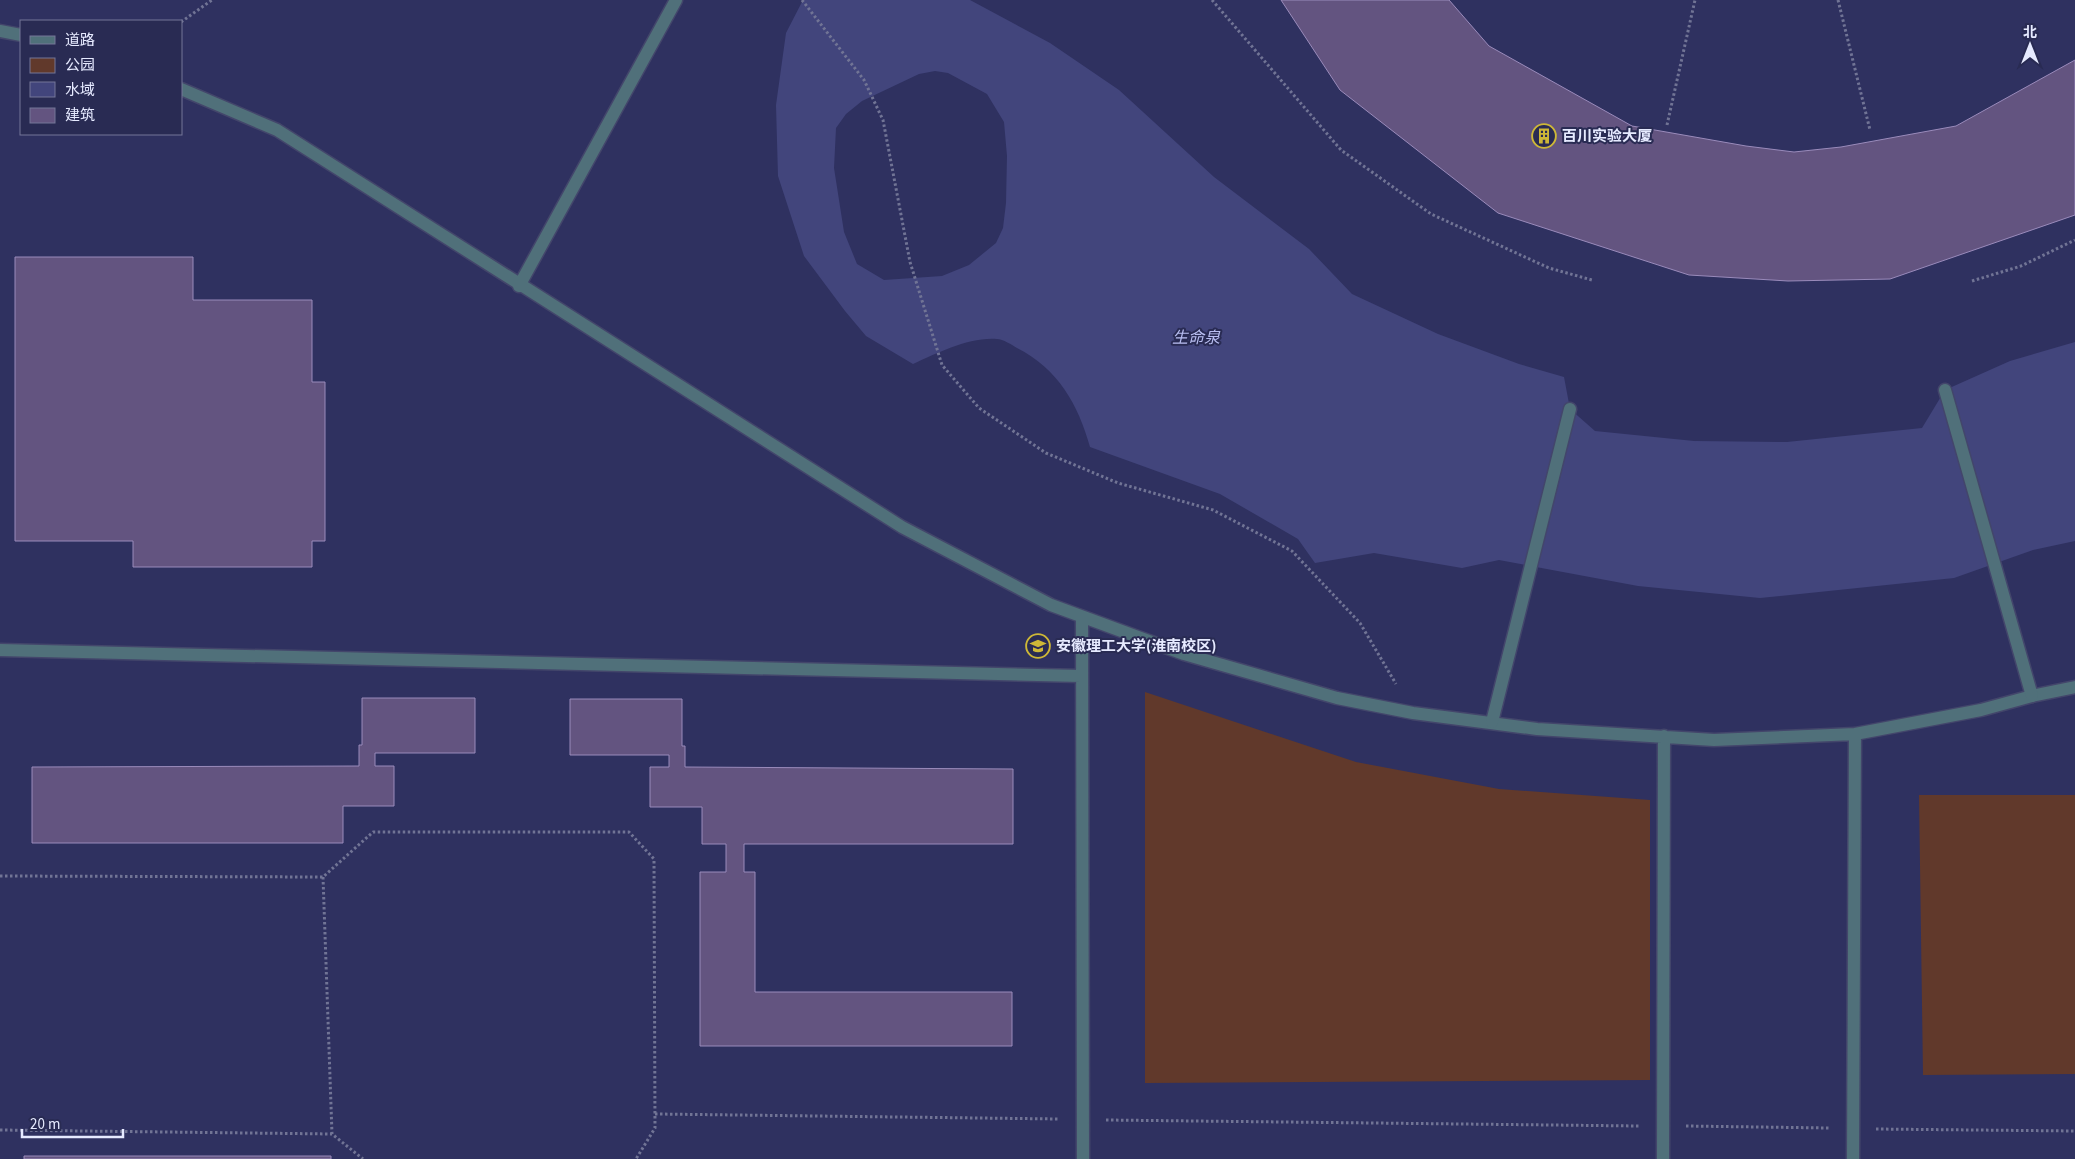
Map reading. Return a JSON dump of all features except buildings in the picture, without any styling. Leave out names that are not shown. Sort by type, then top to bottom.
[{"type":"street","points":[[519,286],[676,0]]},
{"type":"street","points":[[0,31],[20,35]]},
{"type":"street","points":[[182,89],[277,130],[519,286],[902,527],[1082,618],[1184,654],[1337,698],[1413,713],[1537,729],[1714,740],[1855,734],[1981,710],[2075,687]]},
{"type":"street","points":[[1945,390],[2032,696]]},
{"type":"street","points":[[1492,722],[1570,410]]},
{"type":"street","points":[[1082,618],[1083,1159]]},
{"type":"street","points":[[0,650],[1081,676]]},
{"type":"street","points":[[1853,1159],[1855,734]]},
{"type":"street","points":[[1663,1159],[1664,736]]},
{"type":"path","points":[[182,21],[212,0]]},
{"type":"path","points":[[802,0],[860,74],[883,120],[910,262],[942,365],[979,408],[1046,453],[1118,483],[1213,510],[1292,551],[1360,622],[1413,713]]},
{"type":"path","points":[[1212,0],[1341,150],[1431,214],[1549,268],[1592,280]]},
{"type":"path","points":[[1667,125],[1695,0]]},
{"type":"path","points":[[1838,0],[1870,130]]},
{"type":"path","points":[[1972,281],[2020,266],[2075,240]]},
{"type":"path","points":[[0,876],[323,877],[373,832],[629,832],[654,859],[655,1128],[636,1159]]},
{"type":"path","points":[[323,877],[332,1134]]},
{"type":"path","points":[[655,1114],[2075,1131]]},
{"type":"path","points":[[0,1130],[332,1134],[363,1159]]},
{"type":"shaded area","name":"安徽理工大学(淮南校区)","points":[[0,0],[2075,0],[2075,1159],[0,1159]]},
{"type":"green space","points":[[1145,692],[1356,762],[1499,789],[1650,800],[1650,1080],[1145,1083]]},
{"type":"green space","points":[[1919,795],[2075,795],[2075,1074],[1923,1075]]},
{"type":"water","name":"生命泉","points":[[803,0],[970,0],[1050,43],[1119,90],[1214,177],[1309,249],[1352,294],[1438,334],[1519,364],[1564,377],[1570,409],[1595,431],[1694,441],[1787,442],[1922,428],[1945,390],[2010,361],[2075,342],[2075,541],[2033,550],[1954,578],[1760,598],[1638,586],[1499,560],[1462,568],[1374,553],[1315,563],[1298,539],[1220,494],[1090,447],[1072,402],[1055,377],[1044,366],[1007,342],[997,339],[986,339],[964,343],[913,364],[866,336],[804,256],[778,176],[776,105],[786,33]],"holes":[[[935,71],[948,73],[987,94],[1004,122],[1007,156],[1006,203],[1003,228],[996,243],[969,265],[942,276],[884,280],[857,264],[844,232],[834,168],[836,128],[846,114],[862,101],[919,74]]]},
{"type":"place","name":"百川实验大厦","points":[[1544,136]]},
{"type":"place","name":"安徽理工大学(淮南校区)","points":[[1038,646]]}]
